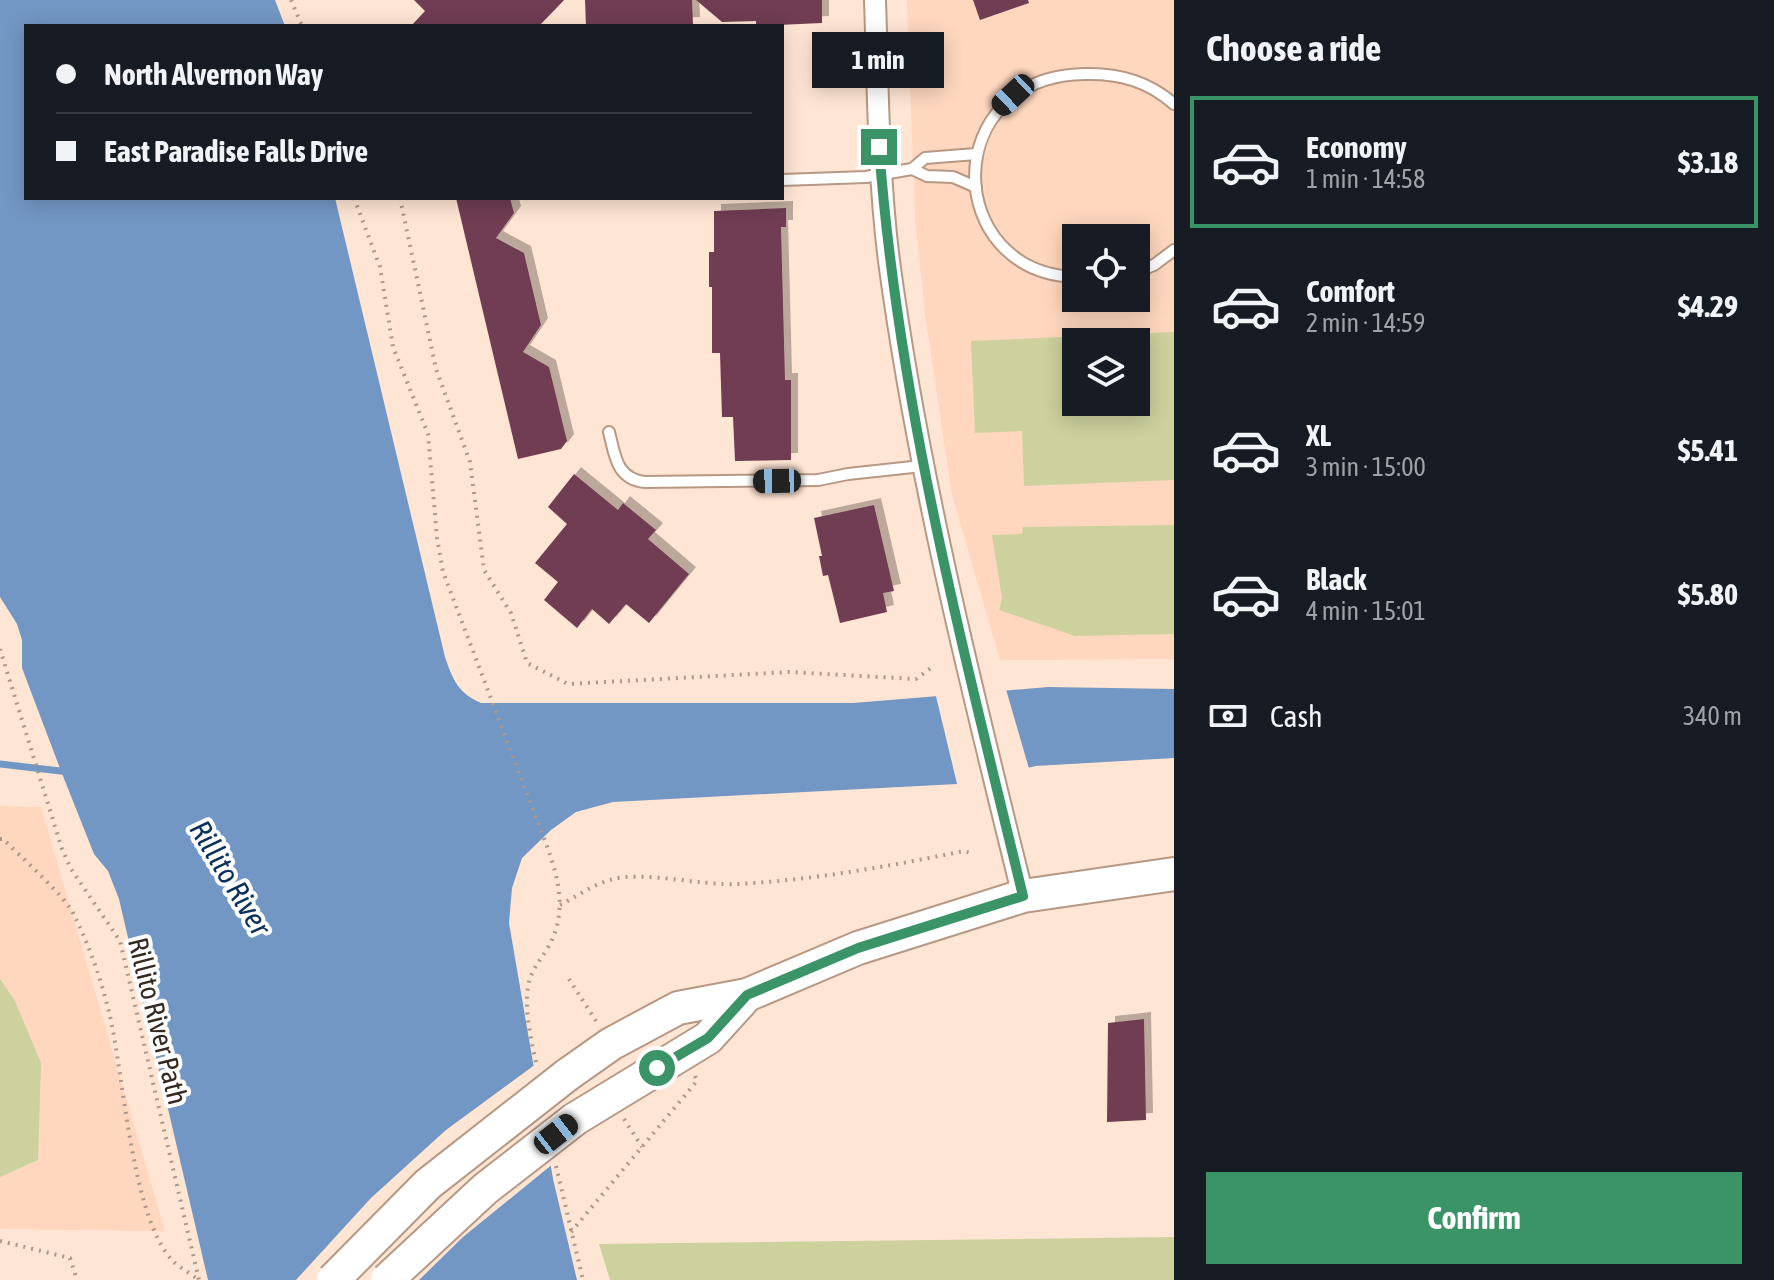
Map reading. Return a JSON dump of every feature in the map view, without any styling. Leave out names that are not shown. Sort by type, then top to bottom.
[{"type":"main road","points":[[333,1280],[428,1184],[611,1044],[678,1008],[747,995],[858,948],[1023,896],[1174,874]]},
{"type":"main road","points":[[387,1280],[485,1189],[575,1119],[708,1038],[747,995]]},
{"type":"street","points":[[875,0],[881,174],[889,260],[922,466],[965,663],[1023,896]]},
{"type":"lane","points":[[1062,276],[1029,268],[1014,258],[999,244],[988,225],[976,187],[976,154],[985,130],[1000,107],[1013,95],[1045,78],[1080,74],[1121,76],[1157,90],[1174,104]]},
{"type":"lane","points":[[784,180],[881,174],[912,169],[925,158],[976,154]]},
{"type":"lane","points":[[912,169],[927,176],[953,177],[976,187]]},
{"type":"lane","points":[[1150,267],[1174,250]]},
{"type":"lane","points":[[609,432],[623,474],[645,482],[818,480],[922,466]]},
{"type":"path","points":[[291,0],[301,24]]},
{"type":"path","points":[[355,200],[380,267],[393,347],[428,434],[443,572],[548,849]]},
{"type":"path","points":[[400,200],[436,369],[470,462],[484,570],[511,613],[527,663],[568,684],[789,672],[916,679],[935,665]]},
{"type":"path","name":"Rillito River Path","points":[[0,649],[62,849],[71,869],[120,941],[199,1280]]},
{"type":"path","points":[[0,839],[73,910],[110,1013],[138,1170],[152,1223],[173,1261],[199,1280]]},
{"type":"path","points":[[560,905],[612,879],[632,876],[705,884],[739,884],[885,868],[964,851],[974,854]]},
{"type":"path","points":[[569,979],[598,1023]]},
{"type":"path","points":[[571,1232],[697,1081],[693,1072]]},
{"type":"path","points":[[622,1115],[642,1147]]},
{"type":"path","points":[[0,1241],[70,1258],[77,1280]]},
{"type":"shaded area","points":[[907,0],[1174,0],[1174,659],[1000,660],[952,495],[925,314],[915,218]]},
{"type":"shaded area","points":[[0,806],[41,807],[165,1231],[0,1229]]},
{"type":"green space","points":[[1174,332],[1174,480],[1024,486],[1022,431],[975,433],[971,341],[1062,337],[1062,416],[1150,416],[1150,333]]},
{"type":"green space","points":[[1174,525],[1174,634],[1075,636],[999,610],[1002,598],[992,535],[1022,534],[1023,527]]},
{"type":"green space","points":[[0,979],[15,1001],[41,1063],[38,1160],[0,1177]]},
{"type":"green space","points":[[1174,1237],[1174,1280],[610,1280],[599,1244]]},
{"type":"water","name":"Rillito River","points":[[0,0],[275,0],[284,24],[24,24],[24,200],[335,200],[445,657],[457,685],[467,695],[481,703],[853,703],[1048,687],[1174,689],[1174,758],[1036,766],[957,784],[613,802],[576,812],[551,830],[522,858],[512,888],[509,923],[553,1179],[577,1280],[208,1280],[119,899],[108,871],[94,854],[61,771],[22,668],[22,640],[17,624],[0,597]]},
{"type":"pier","points":[[1005,686],[1030,772],[958,788],[935,692]]},
{"type":"pier","points":[[536,1064],[554,1163],[463,1237],[419,1280],[296,1280],[371,1198],[446,1130]]},
{"type":"building","points":[[414,0],[564,0],[541,24],[413,24],[425,11]]},
{"type":"building","points":[[585,0],[692,0],[693,24],[586,24]]},
{"type":"building","points":[[696,0],[822,0],[822,23],[722,22]]},
{"type":"building","points":[[973,0],[1028,0],[1029,3],[980,20]]},
{"type":"building","points":[[456,200],[511,200],[514,213],[496,238],[524,253],[541,325],[523,352],[549,367],[567,441],[561,449],[518,459]]},
{"type":"building","points":[[786,208],[786,227],[781,227],[785,380],[791,380],[791,460],[735,461],[733,417],[722,417],[720,353],[712,353],[709,252],[714,252],[714,211]]},
{"type":"building","points":[[574,474],[618,510],[623,503],[656,530],[648,539],[689,574],[649,623],[626,604],[609,624],[592,609],[577,628],[544,600],[558,582],[535,563],[567,524],[548,507]]},
{"type":"building","points":[[874,505],[894,591],[883,593],[887,612],[840,623],[828,575],[823,576],[814,518]]},
{"type":"building","points":[[1144,1019],[1146,1120],[1107,1122],[1108,1023]]},
{"type":"waterway","points":[[0,764],[69,772]]},
{"type":"route","points":[[657,1068],[708,1038],[747,995],[858,948],[1023,896],[965,663],[922,466],[889,260],[879,147]]}]
